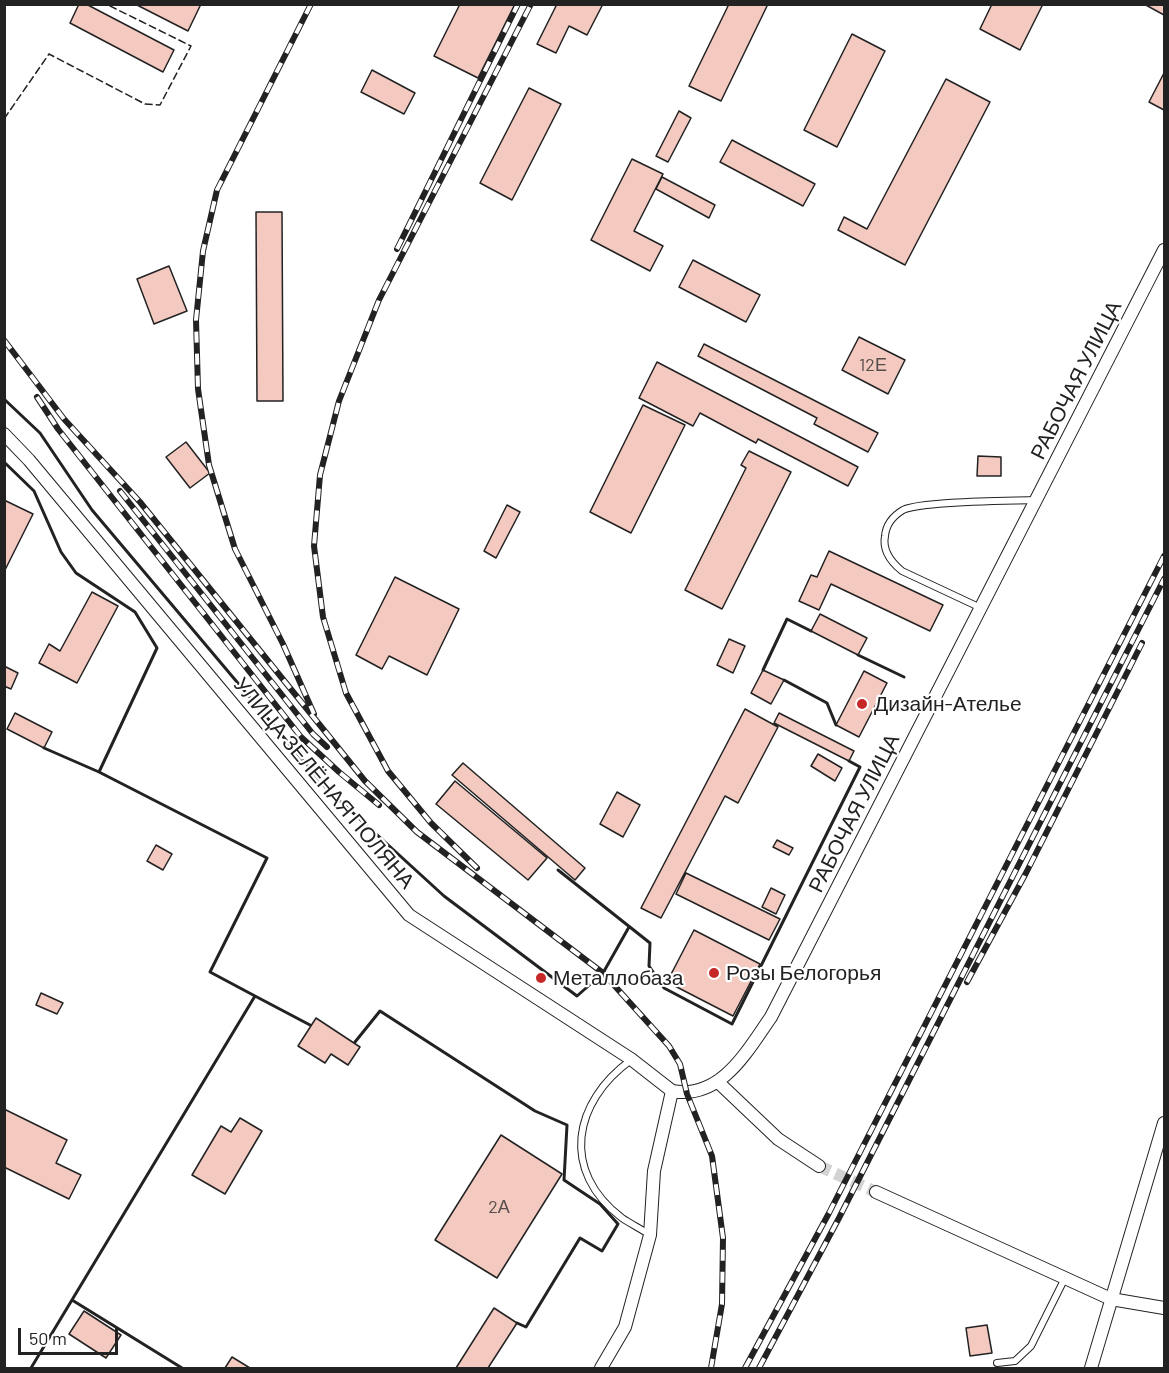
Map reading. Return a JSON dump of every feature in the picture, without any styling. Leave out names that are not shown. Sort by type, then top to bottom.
[{"type":"street","name":"РАБОЧАЯ УЛИЦА","points":[[672,1091],[694,1093],[718,1082],[743,1057],[771,1017],[1164,250]]},
{"type":"street","name":"УЛИЦА ЗЕЛЁНАЯ ПОЛЯНА","points":[[4,434],[29,460],[409,915],[631,1059],[672,1091]]},
{"type":"street","points":[[718,1082],[777,1139],[819,1166]]},
{"type":"street","points":[[601,1368],[626,1327],[650,1235],[654,1171],[672,1091]]},
{"type":"street","points":[[1091,1368],[1164,1123]]},
{"type":"street","points":[[876,1192],[1064,1280],[1111,1299],[1164,1308]]},
{"type":"lane","points":[[981,609],[902,571],[892,562],[885,544],[888,524],[895,515],[916,506],[1037,500]]},
{"type":"lane","points":[[631,1059],[610,1075],[594,1097],[582,1127],[581,1150],[591,1182],[604,1200],[622,1218],[650,1235]]},
{"type":"lane","points":[[997,1363],[1015,1361],[1031,1346],[1064,1280]]},
{"type":"building","points":[[79,4],[86,4],[174,50],[163,72],[70,23]]},
{"type":"building","points":[[135,4],[201,4],[188,31]]},
{"type":"building","points":[[460,4],[515,4],[478,78],[434,56]]},
{"type":"building","points":[[557,4],[603,4],[587,35],[569,26],[556,53],[537,44]]},
{"type":"building","points":[[729,4],[768,4],[721,101],[689,86]]},
{"type":"building","points":[[992,4],[1043,4],[1020,50],[980,29]]},
{"type":"building","points":[[1144,4],[1164,4],[1164,15]]},
{"type":"building","points":[[852,34],[885,51],[837,147],[804,130]]},
{"type":"building","points":[[372,70],[415,93],[404,114],[361,92]]},
{"type":"building","points":[[1164,73],[1164,110],[1149,102]]},
{"type":"building","points":[[946,79],[990,102],[905,265],[838,230],[844,217],[867,229]]},
{"type":"building","points":[[529,88],[561,104],[512,200],[480,183]]},
{"type":"building","points":[[679,111],[691,118],[668,162],[656,156]]},
{"type":"building","points":[[732,140],[815,184],[803,206],[720,162]]},
{"type":"building","points":[[632,159],[663,174],[634,231],[663,246],[650,271],[591,240]]},
{"type":"building","points":[[662,177],[715,205],[709,218],[656,189]]},
{"type":"building","points":[[256,212],[282,212],[283,401],[257,401]]},
{"type":"building","points":[[693,260],[760,295],[746,322],[679,287]]},
{"type":"building","points":[[169,266],[187,311],[154,324],[137,279]]},
{"type":"building","points":[[859,337],[905,360],[888,394],[842,370]]},
{"type":"building","points":[[704,344],[878,433],[868,452],[814,424],[817,418],[698,356]]},
{"type":"building","points":[[657,362],[858,467],[848,486],[758,439],[756,443],[700,413],[693,426],[639,398]]},
{"type":"building","points":[[643,405],[685,425],[631,533],[590,512]]},
{"type":"building","points":[[186,442],[210,473],[190,488],[166,457]]},
{"type":"building","points":[[749,451],[791,472],[722,609],[685,590],[746,468],[741,465]]},
{"type":"building","points":[[978,456],[1001,457],[1001,476],[977,476]]},
{"type":"building","points":[[4,500],[33,514],[4,572]]},
{"type":"building","points":[[507,505],[520,512],[496,558],[484,551]]},
{"type":"building","points":[[829,551],[943,605],[930,631],[831,584],[819,610],[799,601],[811,575],[817,577]]},
{"type":"building","points":[[395,577],[459,609],[427,675],[389,656],[382,669],[356,655]]},
{"type":"building","points":[[92,592],[118,606],[77,683],[39,663],[49,644],[60,651]]},
{"type":"building","points":[[820,614],[867,638],[858,655],[811,631]]},
{"type":"building","points":[[729,639],[745,646],[733,673],[717,665]]},
{"type":"building","points":[[4,666],[18,673],[11,689],[4,686]]},
{"type":"building","points":[[763,670],[784,680],[771,704],[751,693]]},
{"type":"building","name":"Дизайн-Ателье","points":[[864,671],[887,683],[859,737],[836,725]]},
{"type":"building","points":[[745,709],[778,727],[738,803],[725,796],[661,918],[641,908]]},
{"type":"building","points":[[15,713],[52,732],[44,748],[7,729]]},
{"type":"building","points":[[779,713],[854,751],[849,761],[774,723]]},
{"type":"building","points":[[818,754],[842,768],[835,781],[811,766]]},
{"type":"building","points":[[463,763],[585,868],[575,880],[452,775]]},
{"type":"building","points":[[455,781],[547,858],[528,880],[436,804]]},
{"type":"building","points":[[617,792],[640,805],[623,837],[600,824]]},
{"type":"building","points":[[777,840],[793,848],[789,855],[773,847]]},
{"type":"building","points":[[156,845],[172,854],[163,870],[147,861]]},
{"type":"building","points":[[686,873],[780,919],[769,940],[676,894]]},
{"type":"building","points":[[771,888],[785,895],[776,914],[762,907]]},
{"type":"building","name":"Розы Белогорья","points":[[694,930],[760,964],[733,1016],[667,982]]},
{"type":"building","points":[[41,993],[63,1003],[57,1014],[36,1005]]},
{"type":"building","points":[[316,1018],[360,1047],[348,1065],[331,1054],[325,1063],[298,1046]]},
{"type":"building","points":[[4,1109],[67,1140],[56,1163],[81,1175],[69,1199],[4,1167]]},
{"type":"building","points":[[240,1118],[262,1131],[225,1194],[192,1175],[221,1126],[231,1132]]},
{"type":"building","points":[[501,1135],[562,1174],[497,1278],[435,1240]]},
{"type":"building","points":[[494,1308],[517,1323],[488,1368],[456,1368]]},
{"type":"building","points":[[84,1311],[121,1335],[106,1358],[69,1334]]},
{"type":"building","points":[[987,1325],[992,1353],[970,1356],[966,1328]]},
{"type":"building","points":[[232,1357],[250,1368],[225,1368]]},
{"type":"tunnel","points":[[819,1166],[876,1192]]},
{"type":"railway","points":[[311,4],[217,190],[203,251],[196,320],[198,389],[209,465],[235,549],[283,644],[314,714]]},
{"type":"railway","points":[[397,249],[518,4]]},
{"type":"railway","points":[[477,868],[431,823],[388,771],[346,693],[323,617],[314,546],[320,475],[339,401],[379,300],[531,4]]},
{"type":"railway","points":[[4,340],[64,419],[140,502],[365,781],[417,832],[603,973],[669,1046],[680,1064],[687,1094],[712,1156],[723,1238],[722,1304],[711,1368]]},
{"type":"railway","points":[[37,397],[58,429],[301,737],[379,805]]},
{"type":"railway","points":[[120,491],[313,734],[327,747]]},
{"type":"railway","points":[[745,1368],[829,1213],[1164,556]]},
{"type":"railway","points":[[759,1368],[839,1218],[1164,579]]},
{"type":"railway","points":[[967,982],[1026,873],[1142,643]]},
{"type":"fence","points":[[4,119],[49,54],[145,104],[160,105],[191,46],[106,4]]},
{"type":"wall","points":[[4,399],[40,433],[92,510],[328,790],[444,896],[577,996],[603,973],[629,927]]},
{"type":"wall","points":[[4,462],[34,491],[61,552],[76,573],[135,612],[157,648],[99,772]]},
{"type":"wall","points":[[763,670],[787,619],[811,631]]},
{"type":"wall","points":[[858,655],[904,677]]},
{"type":"wall","points":[[784,680],[827,703],[836,725]]},
{"type":"wall","points":[[44,748],[99,772],[267,858],[210,972],[255,996]]},
{"type":"wall","points":[[558,870],[650,943],[649,966],[664,988],[732,1024],[860,767],[849,761]]},
{"type":"wall","points":[[31,1368],[255,996],[310,1025]]},
{"type":"wall","points":[[355,1042],[380,1011],[535,1111],[567,1125],[564,1180],[600,1204],[618,1224],[602,1251],[580,1238],[526,1327],[517,1323]]},
{"type":"wall","points":[[72,1300],[182,1368]]},
{"type":"place","name":"Дизайн-Ателье","points":[[862,704]]},
{"type":"place","name":"Розы Белогорья","points":[[714,973]]},
{"type":"place","name":"Металлобаза","points":[[541,978]]}]
